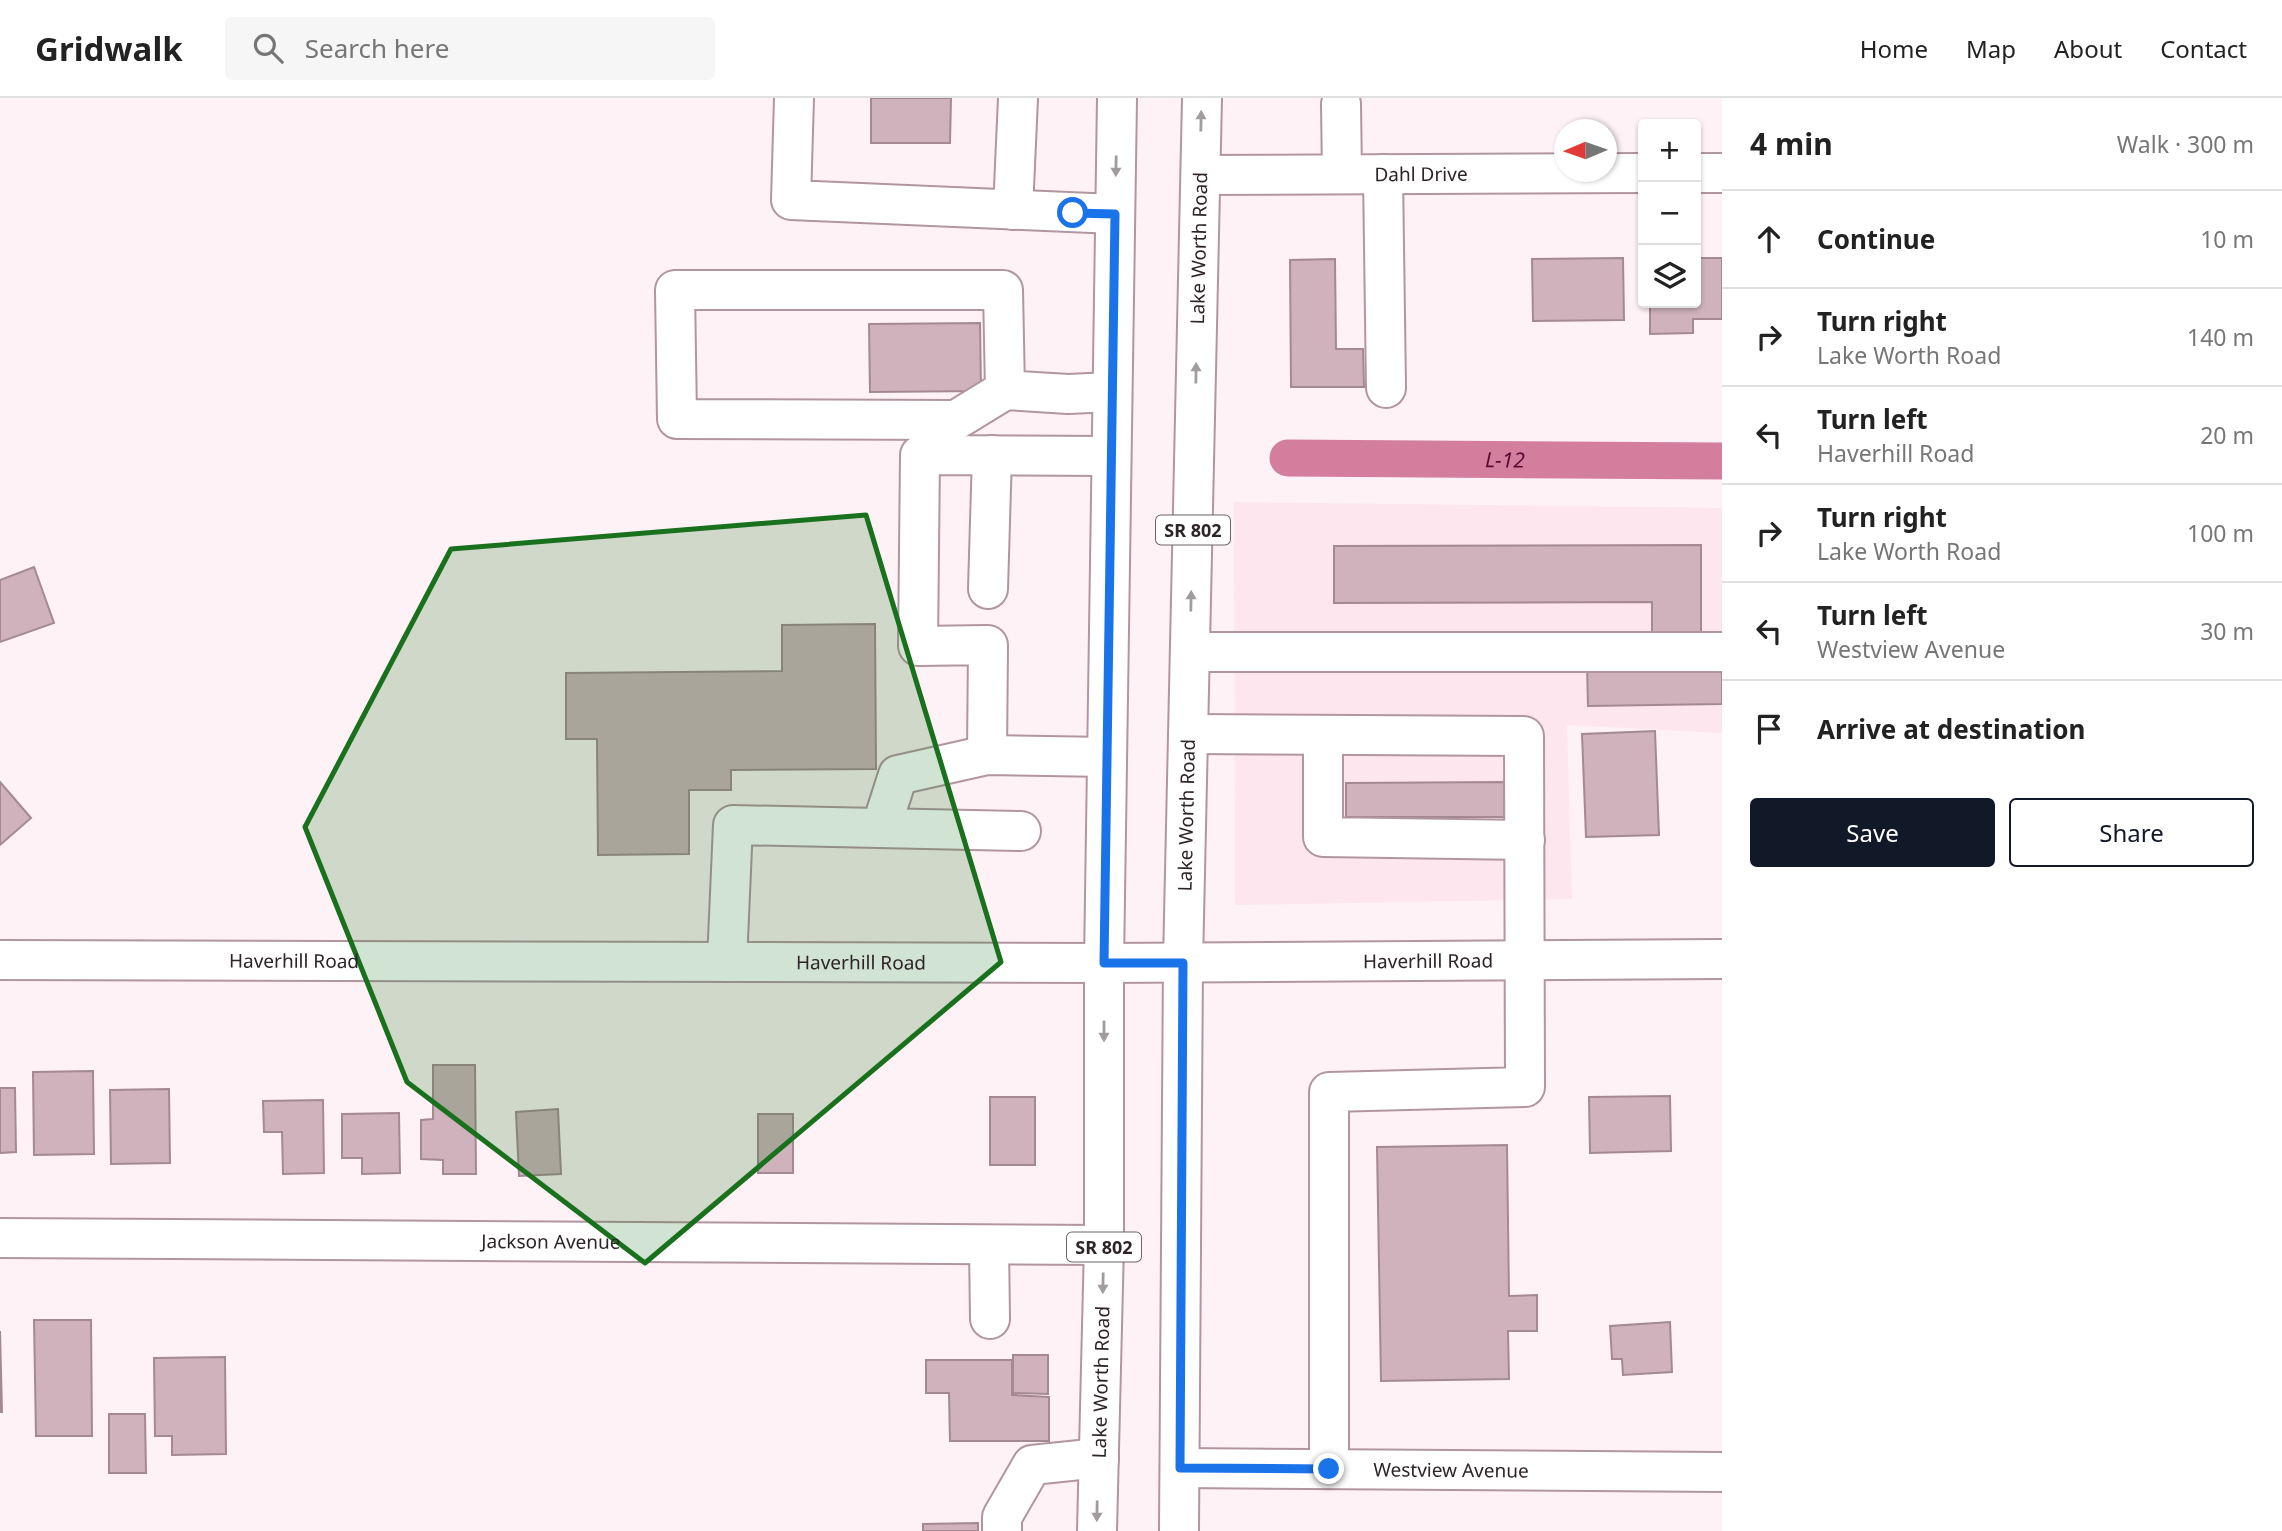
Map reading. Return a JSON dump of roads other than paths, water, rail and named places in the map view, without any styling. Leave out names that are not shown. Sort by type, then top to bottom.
[{"type":"street","points":[[794,98],[791,200],[1115,214]]},
{"type":"street","points":[[1013,210],[1018,98]]},
{"type":"street","name":"Lake Worth Road","points":[[1097,1531],[1104,1245],[1104,963],[1116,98]]},
{"type":"street","name":"Lake Worth Road","points":[[1180,1531],[1183,963],[1202,98]]},
{"type":"street","points":[[1341,104],[1342,174]]},
{"type":"street","name":"Dahl Drive","points":[[1200,175],[1638,173]]},
{"type":"street","points":[[1701,173],[1722,173]]},
{"type":"street","points":[[1383,174],[1386,388]]},
{"type":"street","points":[[1004,390],[1003,290],[675,290],[677,419],[956,420],[1004,390],[1068,394],[1112,392]]},
{"type":"street","points":[[988,755],[988,645],[918,646],[920,455],[1111,456]]},
{"type":"street","points":[[988,589],[992,455]]},
{"type":"street","points":[[1190,652],[1722,652]]},
{"type":"street","points":[[1189,734],[1524,736],[1525,1087],[1329,1092],[1329,1469]]},
{"type":"street","points":[[1323,735],[1324,837],[1525,840]]},
{"type":"street","points":[[881,828],[898,775],[988,755],[1107,757]]},
{"type":"street","points":[[727,962],[733,825],[1021,831]]},
{"type":"street","name":"Haverhill Road","points":[[0,960],[1104,963],[1722,960]]},
{"type":"street","name":"Jackson Avenue","points":[[0,1238],[1104,1245]]},
{"type":"street","points":[[989,1245],[990,1319]]},
{"type":"street","points":[[1002,1531],[1002,1517],[1032,1465],[1099,1458]]},
{"type":"street","name":"Westview Avenue","points":[[1180,1468],[1722,1472]]},
{"type":"waterway","name":"L-12","points":[[1288,458],[1722,461]]}]
